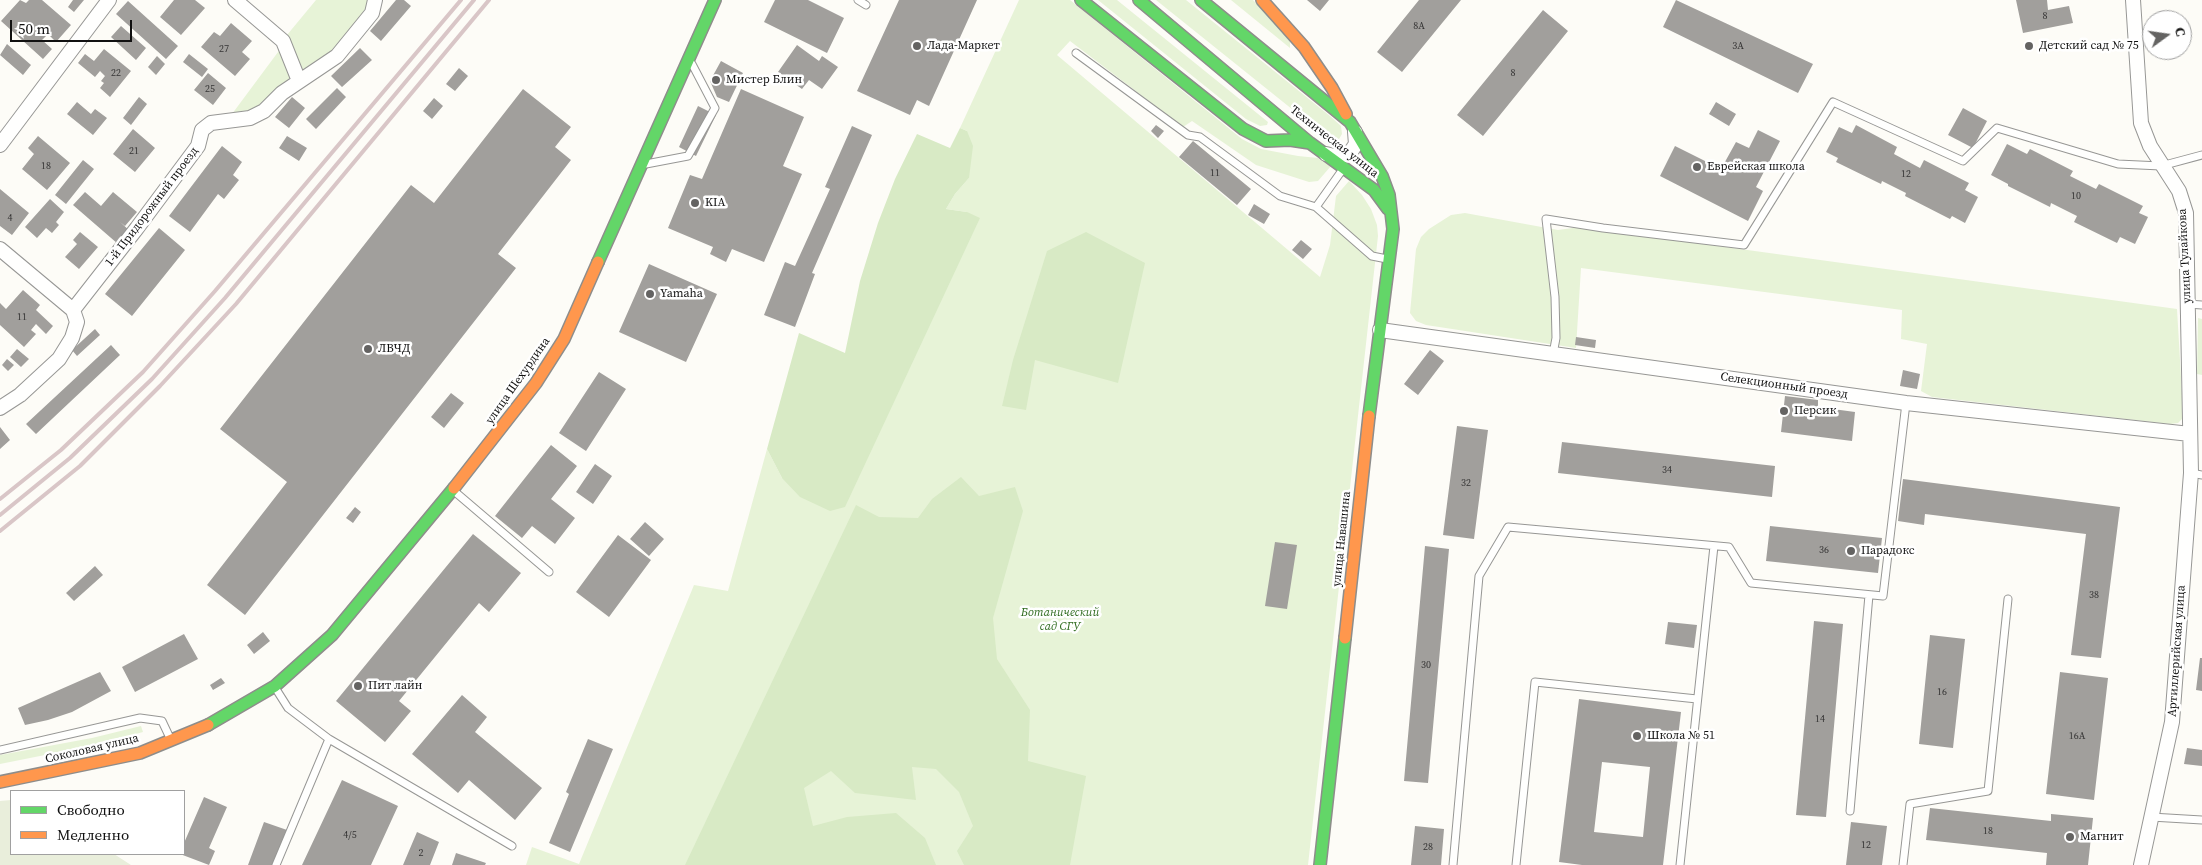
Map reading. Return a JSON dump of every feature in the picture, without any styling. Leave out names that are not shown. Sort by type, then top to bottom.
[{"type":"main road","name":"улица Шехурдина","points":[[290,673],[332,636],[453,490],[536,383],[564,339],[715,0]]},
{"type":"main road","points":[[1081,0],[1243,129],[1266,141],[1290,140],[1310,143]]},
{"type":"main road","name":"Техническая улица","points":[[1138,0],[1310,143],[1374,190],[1393,217]]},
{"type":"main road","name":"Техническая улица","points":[[1201,0],[1352,125],[1382,176],[1389,195],[1393,217]]},
{"type":"main road","points":[[1262,0],[1292,31],[1304,47],[1332,88],[1352,125]]},
{"type":"main road","name":"улица Навашина","points":[[1320,865],[1393,217]]},
{"type":"main road","name":"Соколовая улица","points":[[0,782],[140,753],[202,729],[275,686],[290,673]]},
{"type":"street","points":[[0,145],[109,0]]},
{"type":"street","points":[[235,0],[283,41],[299,81]]},
{"type":"street","name":"1-й Придорожный проезд","points":[[73,310],[198,146],[202,130],[211,123],[220,120],[250,118],[264,111],[282,93],[337,56],[372,13],[375,0]]},
{"type":"street","name":"улица Тулайкова","points":[[2133,0],[2141,123],[2150,146],[2161,166],[2179,191],[2186,213],[2190,434]]},
{"type":"street","points":[[1325,153],[1338,157],[1350,153],[1356,144],[1352,125]]},
{"type":"street","points":[[0,249],[73,310],[77,322],[72,338],[59,359],[20,395],[0,408]]},
{"type":"street","name":"Селекционный проезд","points":[[1380,330],[1906,403],[2190,434]]},
{"type":"street","name":"Артиллерийская улица","points":[[2140,865],[2172,722],[2196,474],[2190,434]]},
{"type":"lane","points":[[858,0],[866,5]]},
{"type":"lane","points":[[1076,53],[1188,135],[1200,137],[1280,196],[1316,206],[1372,256],[1389,260]]},
{"type":"lane","points":[[641,165],[688,156],[715,108],[689,58]]},
{"type":"lane","points":[[1553,354],[1556,338],[1555,297],[1546,218],[1603,228],[1744,245],[1833,102],[1963,161],[1997,128],[2118,164],[2161,166],[2202,155]]},
{"type":"lane","points":[[1316,206],[1345,167]]},
{"type":"lane","points":[[2188,304],[2202,305]]},
{"type":"lane","points":[[1453,865],[1479,576],[1508,527],[1729,547],[1751,583],[1883,596],[1906,403]]},
{"type":"lane","points":[[453,490],[549,572]]},
{"type":"lane","points":[[1680,865],[1714,546]]},
{"type":"lane","points":[[1850,811],[1870,595]]},
{"type":"lane","points":[[1903,865],[1910,804],[1988,792],[2008,598]]},
{"type":"lane","points":[[1516,865],[1535,682],[1697,699]]},
{"type":"lane","points":[[275,686],[288,708],[329,739],[512,846]]},
{"type":"lane","points":[[0,750],[140,718],[162,721],[171,741]]},
{"type":"lane","points":[[276,865],[329,739]]},
{"type":"lane","points":[[2151,817],[2202,820]]},
{"type":"green space","points":[[316,0],[369,0],[367,10],[336,49],[279,87],[257,110],[232,114],[281,48],[287,35]]},
{"type":"green space","name":"Ботанический сад СГУ","points":[[1019,0],[1070,0],[1242,139],[1261,149],[1318,158],[1331,166],[1318,181],[1309,182],[1256,165],[1192,121],[1183,127],[1070,41],[1057,55],[1320,277],[1330,245],[1336,196],[1349,181],[1362,195],[1371,209],[1377,225],[1378,236],[1308,865],[526,865],[532,847],[579,864],[694,585],[728,591],[767,449],[782,478],[967,212],[946,209],[955,194],[969,178],[967,131],[960,128]]},
{"type":"green space","points":[[1098,0],[1117,0],[1268,122],[1267,125],[1260,126],[1246,119]]},
{"type":"green space","points":[[1156,0],[1186,0],[1330,116],[1341,126],[1342,134],[1339,139],[1328,138]]},
{"type":"green space","points":[[1231,0],[1253,0],[1290,41],[1290,48]]},
{"type":"green space","points":[[960,128],[967,131],[973,146],[969,178],[955,194],[946,209],[967,212],[980,218],[845,507],[830,511],[800,497],[782,478],[767,449],[799,333],[845,353],[860,281],[878,223],[895,179],[917,134],[950,148]]},
{"type":"green space","points":[[1465,213],[1558,230],[1580,227],[2177,309],[2182,419],[2178,423],[2170,424],[1932,397],[1921,391],[1927,344],[1901,339],[1902,310],[1581,268],[1576,348],[1426,325],[1416,321],[1410,313],[1416,249],[1421,237],[1429,229],[1451,215]]},
{"type":"green space","points":[[1086,232],[1145,263],[1118,383],[1035,360],[1026,410],[1002,406],[1013,360],[1047,251]]},
{"type":"green space","points":[[2198,318],[2202,319],[2202,375],[2197,374]]},
{"type":"green space","points":[[961,477],[979,496],[1015,487],[1023,511],[993,618],[997,659],[1030,710],[1028,761],[1086,776],[1070,865],[964,865],[957,851],[973,826],[959,792],[936,769],[912,767],[916,800],[855,793],[831,771],[804,788],[813,826],[847,817],[896,813],[925,838],[936,865],[685,865],[856,505],[879,517],[918,518],[932,499]]},
{"type":"green space","points":[[141,726],[143,732],[95,745],[0,764],[0,755],[92,738]]},
{"type":"green space","points":[[10,800],[10,855],[116,855],[131,865],[0,865],[0,801]]},
{"type":"building","points":[[20,0],[26,3],[29,0],[42,0],[71,25],[56,42],[48,34],[42,40],[52,49],[43,59],[1,21]]},
{"type":"building","points":[[73,0],[84,0],[74,12],[68,7]]},
{"type":"building","points":[[174,0],[195,0],[205,8],[181,35],[160,17]]},
{"type":"building","points":[[396,0],[404,0],[411,6],[381,41],[370,31]]},
{"type":"building","points":[[775,0],[808,0],[844,18],[827,53],[764,22]]},
{"type":"building","name":"Лада-Маркет","points":[[899,0],[977,0],[929,106],[917,100],[910,115],[857,91]]},
{"type":"building","points":[[1307,0],[1329,0],[1320,11]]},
{"type":"building","points":[[1419,0],[1461,0],[1402,72],[1377,52]]},
{"type":"building","points":[[1676,0],[1813,64],[1798,93],[1663,27]]},
{"type":"building","points":[[2016,0],[2047,0],[2048,10],[2069,6],[2073,23],[2023,33]]},
{"type":"building","points":[[128,1],[178,46],[166,59],[116,14]]},
{"type":"building","points":[[1543,10],[1568,31],[1483,136],[1457,115]]},
{"type":"building","points":[[231,23],[252,41],[242,52],[250,59],[235,76],[201,47],[214,32],[220,36]]},
{"type":"building","points":[[121,26],[146,48],[136,60],[111,37]]},
{"type":"building","points":[[7,44],[31,65],[23,75],[0,55]]},
{"type":"building","points":[[797,45],[819,61],[822,56],[838,67],[822,89],[809,80],[802,89],[778,72]]},
{"type":"building","points":[[360,48],[372,60],[342,87],[331,76]]},
{"type":"building","points":[[104,49],[131,71],[110,97],[100,88],[104,83],[101,81],[105,76],[100,71],[95,77],[78,63],[85,54],[94,61]]},
{"type":"building","points":[[189,54],[208,69],[202,77],[183,62]]},
{"type":"building","points":[[157,56],[165,64],[156,75],[148,67]]},
{"type":"building","points":[[721,61],[743,73],[729,102],[717,97],[710,81]]},
{"type":"building","points":[[459,68],[468,76],[455,91],[446,84]]},
{"type":"building","points":[[208,73],[226,88],[213,105],[194,90]]},
{"type":"building","points":[[337,88],[346,97],[316,129],[306,119]]},
{"type":"building","name":"ЛВЧД","points":[[523,89],[571,127],[555,147],[571,160],[498,254],[516,268],[245,615],[207,585],[287,482],[220,429],[411,185],[434,203]]},
{"type":"building","points":[[741,89],[804,117],[783,166],[802,174],[764,262],[732,249],[726,262],[710,254],[713,247],[668,228],[690,175],[702,179]]},
{"type":"building","points":[[139,97],[147,104],[131,125],[123,118]]},
{"type":"building","points":[[292,97],[305,108],[289,128],[275,117]]},
{"type":"building","points":[[434,98],[443,106],[432,119],[423,111]]},
{"type":"building","points":[[77,102],[91,114],[95,109],[107,118],[93,135],[67,114]]},
{"type":"building","points":[[1716,102],[1736,114],[1729,126],[1709,114]]},
{"type":"building","points":[[698,106],[716,115],[696,156],[679,147]]},
{"type":"building","points":[[1963,108],[1987,121],[1973,148],[1948,135]]},
{"type":"building","points":[[1156,125],[1164,131],[1158,138],[1151,131]]},
{"type":"building","points":[[1856,125],[1897,147],[1894,154],[1920,168],[1924,160],[1969,183],[1965,190],[1978,197],[1965,223],[1952,216],[1950,219],[1905,196],[1906,193],[1882,181],[1881,184],[1836,162],[1838,158],[1826,152],[1839,127],[1852,133]]},
{"type":"building","points":[[852,126],[872,135],[812,273],[815,274],[795,327],[764,315],[785,262],[795,266],[830,189],[825,187]]},
{"type":"building","points":[[133,129],[155,148],[135,172],[113,154]]},
{"type":"building","points":[[1758,130],[1780,141],[1756,187],[1763,191],[1748,221],[1660,176],[1675,146],[1721,169],[1736,142],[1749,148]]},
{"type":"building","points":[[38,136],[70,163],[47,190],[22,169],[34,154],[28,148]]},
{"type":"building","points":[[287,136],[307,148],[299,161],[279,148]]},
{"type":"building","points":[[1193,141],[1251,189],[1237,205],[1179,157]]},
{"type":"building","points":[[2007,144],[2027,154],[2030,149],[2073,171],[2070,176],[2096,189],[2099,184],[2143,206],[2139,213],[2148,217],[2135,244],[2120,237],[2117,243],[2074,222],[2077,216],[2051,203],[2050,207],[2008,186],[2008,184],[1991,175]]},
{"type":"building","points":[[222,146],[242,162],[233,175],[239,180],[224,199],[218,194],[190,232],[169,216]]},
{"type":"building","points":[[83,160],[94,169],[66,204],[55,195]]},
{"type":"building","points":[[0,189],[29,213],[12,235],[0,226]]},
{"type":"building","points":[[85,192],[101,206],[113,192],[137,212],[125,226],[120,222],[130,231],[118,244],[73,205]]},
{"type":"building","points":[[50,199],[64,212],[56,222],[59,225],[52,233],[46,228],[37,238],[25,227]]},
{"type":"building","points":[[1254,204],[1270,214],[1264,224],[1248,215]]},
{"type":"building","points":[[159,228],[185,250],[132,316],[105,294]]},
{"type":"building","points":[[80,232],[98,247],[79,269],[65,257],[77,244],[73,240]]},
{"type":"building","points":[[1301,240],[1312,249],[1303,259],[1292,250]]},
{"type":"building","points":[[649,264],[717,294],[686,362],[619,332]]},
{"type":"building","points":[[23,290],[40,305],[36,310],[53,326],[46,334],[36,324],[31,330],[36,334],[24,347],[0,325],[0,303],[6,309]]},
{"type":"building","points":[[95,329],[100,335],[77,356],[72,350]]},
{"type":"building","points":[[1576,337],[1596,340],[1595,348],[1575,345]]},
{"type":"building","points":[[111,345],[120,355],[36,434],[26,424]]},
{"type":"building","points":[[17,349],[29,359],[21,367],[10,357]]},
{"type":"building","points":[[1430,350],[1444,361],[1418,395],[1404,384]]},
{"type":"building","points":[[7,359],[14,365],[8,371],[2,365]]},
{"type":"building","points":[[1903,370],[1920,374],[1917,389],[1900,386]]},
{"type":"building","points":[[599,372],[626,389],[586,451],[559,433]]},
{"type":"building","points":[[451,393],[464,403],[444,428],[431,417]]},
{"type":"building","points":[[1785,396],[1818,400],[1818,407],[1855,412],[1852,441],[1781,432]]},
{"type":"building","points":[[1457,426],[1488,430],[1474,539],[1443,535]]},
{"type":"building","points":[[0,427],[10,440],[0,449]]},
{"type":"building","points":[[1562,442],[1775,466],[1772,497],[1558,473]]},
{"type":"building","points":[[551,445],[577,466],[551,499],[575,518],[555,544],[532,526],[522,538],[495,516]]},
{"type":"building","points":[[595,464],[612,476],[593,504],[576,492]]},
{"type":"building","points":[[1903,479],[2120,507],[2101,658],[2071,655],[2086,534],[1925,514],[1924,525],[1898,521]]},
{"type":"building","points":[[355,507],[361,512],[353,523],[346,518]]},
{"type":"building","points":[[645,522],[664,539],[649,556],[630,539]]},
{"type":"building","points":[[1770,526],[1882,538],[1878,573],[1766,561]]},
{"type":"building","points":[[473,534],[521,573],[489,612],[479,603],[399,701],[411,711],[385,742],[336,701]]},
{"type":"building","points":[[618,535],[651,560],[609,617],[576,592]]},
{"type":"building","points":[[1275,542],[1297,545],[1287,609],[1265,606]]},
{"type":"building","points":[[1425,546],[1449,549],[1428,783],[1404,781]]},
{"type":"building","points":[[95,566],[103,575],[74,601],[66,593]]},
{"type":"building","points":[[1814,621],[1843,624],[1826,817],[1796,815]]},
{"type":"building","points":[[1668,622],[1697,625],[1694,648],[1665,644]]},
{"type":"building","points":[[263,632],[270,641],[254,654],[247,645]]},
{"type":"building","points":[[184,634],[198,659],[135,692],[122,667]]},
{"type":"building","points":[[1930,635],[1965,639],[1953,748],[1919,744]]},
{"type":"building","points":[[2200,658],[2202,658],[2202,691],[2196,690]]},
{"type":"building","points":[[100,672],[111,691],[72,712],[25,725],[18,708]]},
{"type":"building","points":[[2060,672],[2108,678],[2094,800],[2046,794]]},
{"type":"building","points":[[221,678],[225,683],[213,690],[210,685]]},
{"type":"building","points":[[462,695],[487,717],[475,732],[542,788],[515,820],[469,780],[458,793],[412,754]]},
{"type":"building","points":[[1579,699],[1681,712],[1663,865],[1582,865],[1559,862]],"holes":[[[1602,762],[1650,767],[1643,837],[1594,832]]]},
{"type":"building","points":[[588,739],[613,749],[570,852],[549,843],[569,794],[566,792]]},
{"type":"building","points":[[2187,748],[2202,750],[2202,766],[2184,764]]},
{"type":"building","points":[[342,780],[398,806],[371,865],[302,865]]},
{"type":"building","points":[[204,797],[227,807],[209,848],[215,851],[209,865],[183,855],[185,855],[185,841]]},
{"type":"building","points":[[1930,808],[2051,821],[2051,814],[2093,818],[2088,865],[2046,865],[2047,853],[1926,840]]},
{"type":"building","points":[[264,822],[287,830],[273,865],[248,865]]},
{"type":"building","points":[[1851,822],[1887,826],[1882,865],[1846,865]]},
{"type":"building","points":[[1415,826],[1444,829],[1441,865],[1411,865]]},
{"type":"building","points":[[417,832],[439,842],[430,865],[403,865]]},
{"type":"building","points":[[456,853],[486,863],[485,865],[452,865]]},
{"type":"railway","points":[[0,499],[61,450],[143,372],[215,291],[461,0]]},
{"type":"railway","points":[[0,515],[70,458],[152,379],[225,298],[474,0]]},
{"type":"railway","points":[[0,531],[80,466],[160,386],[236,304],[489,0]]},
{"type":"traffic: fast","points":[[598,262],[715,0]]},
{"type":"traffic: fast","points":[[1081,0],[1243,129],[1266,141],[1290,140],[1310,143]]},
{"type":"traffic: fast","points":[[1139,0],[1310,143],[1374,190],[1388,209]]},
{"type":"traffic: fast","points":[[1201,0],[1350,122],[1382,176],[1389,195],[1393,229],[1369,416]]},
{"type":"traffic: fast","points":[[208,725],[275,686],[332,635],[454,488]]},
{"type":"traffic: fast","points":[[1320,865],[1345,638]]},
{"type":"traffic: slow","points":[[1262,0],[1304,47],[1332,88],[1346,114]]},
{"type":"traffic: slow","points":[[454,488],[536,383],[564,339],[598,262]]},
{"type":"traffic: slow","points":[[1345,638],[1369,416]]},
{"type":"traffic: slow","points":[[0,782],[140,753],[208,725]]},
{"type":"place","name":"Лада-Маркет","points":[[917,46]]},
{"type":"place","name":"Детский сад № 75","points":[[2029,46]]},
{"type":"place","name":"Мистер Блин","points":[[716,80]]},
{"type":"place","name":"Еврейская школа","points":[[1697,167]]},
{"type":"place","name":"KIA","points":[[695,203]]},
{"type":"place","name":"Yamaha","points":[[650,294]]},
{"type":"place","name":"ЛВЧД","points":[[368,349]]},
{"type":"place","name":"Персик","points":[[1784,411]]},
{"type":"place","name":"Парадокс","points":[[1851,551]]},
{"type":"place","name":"Пит лайн","points":[[358,686]]},
{"type":"place","name":"Школа № 51","points":[[1637,736]]},
{"type":"place","name":"Магнит","points":[[2070,837]]}]
